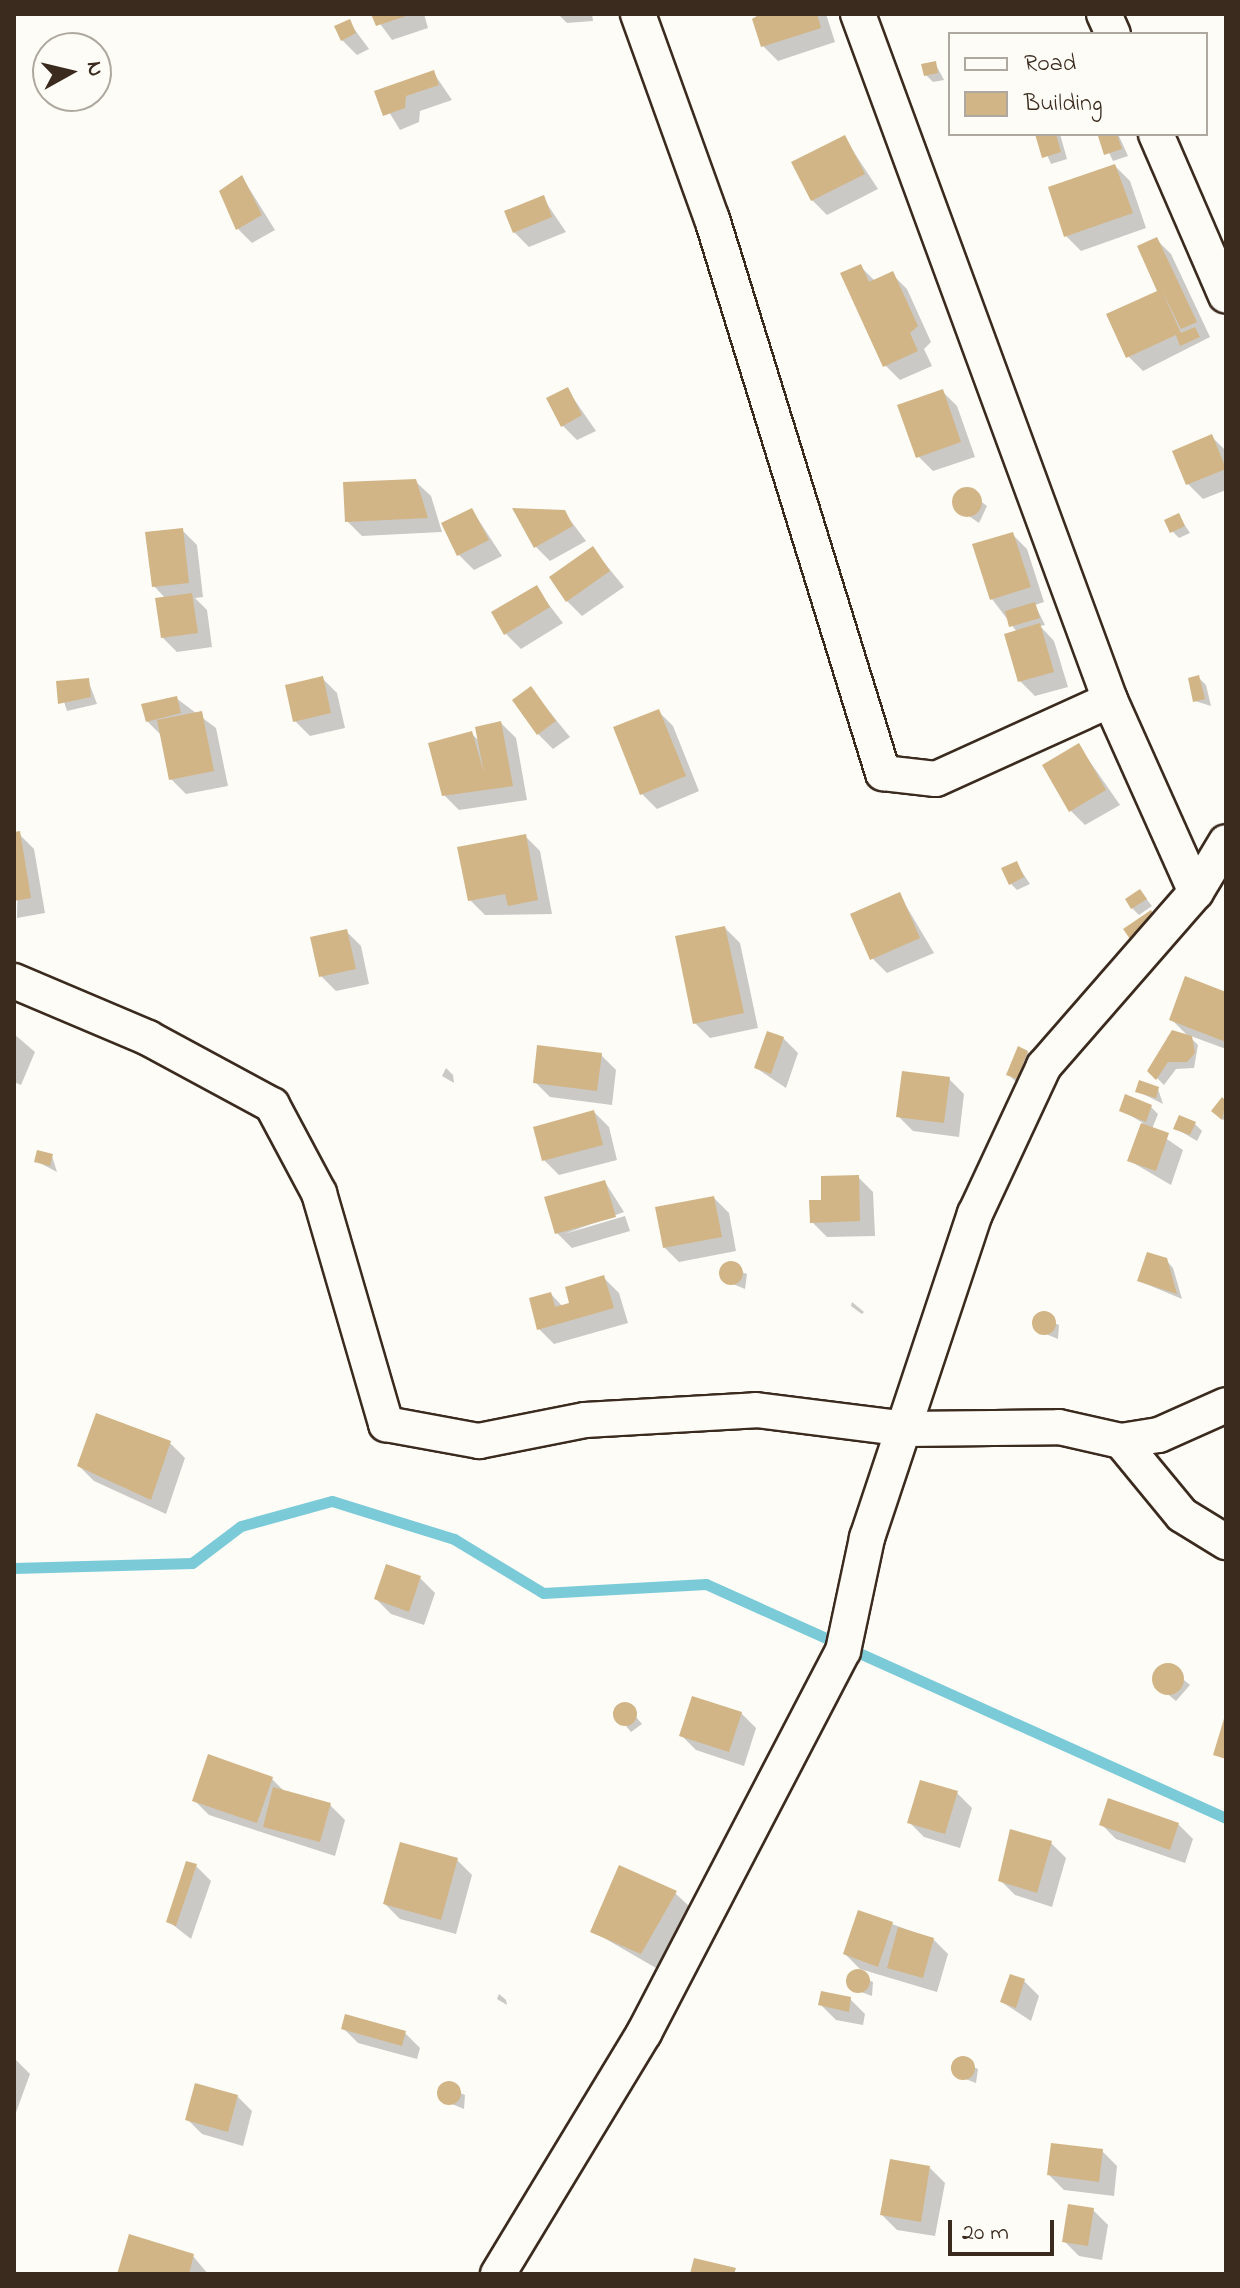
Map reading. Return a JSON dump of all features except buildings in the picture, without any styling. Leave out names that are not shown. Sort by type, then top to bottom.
[{"type":"street","points":[[638,14],[712,219],[883,773],[936,779],[1110,700]]},
{"type":"street","points":[[858,14],[1110,700],[1196,892]]},
{"type":"street","points":[[1157,136],[1226,296]]},
{"type":"street","points":[[498,2274],[644,2033],[843,1651],[867,1538],[906,1429],[975,1214],[1044,1066],[1196,892],[1226,842]]},
{"type":"street","points":[[14,981],[148,1038],[272,1105],[319,1193],[386,1424],[479,1441],[585,1420],[756,1410],[906,1429],[1059,1427],[1121,1441],[1159,1435],[1226,1405]]},
{"type":"street","points":[[1121,1441],[1182,1515],[1226,1542]]},
{"type":"waterway","points":[[14,1568],[192,1563],[241,1526],[332,1501],[454,1539],[543,1593],[706,1584],[1226,1818]]}]
